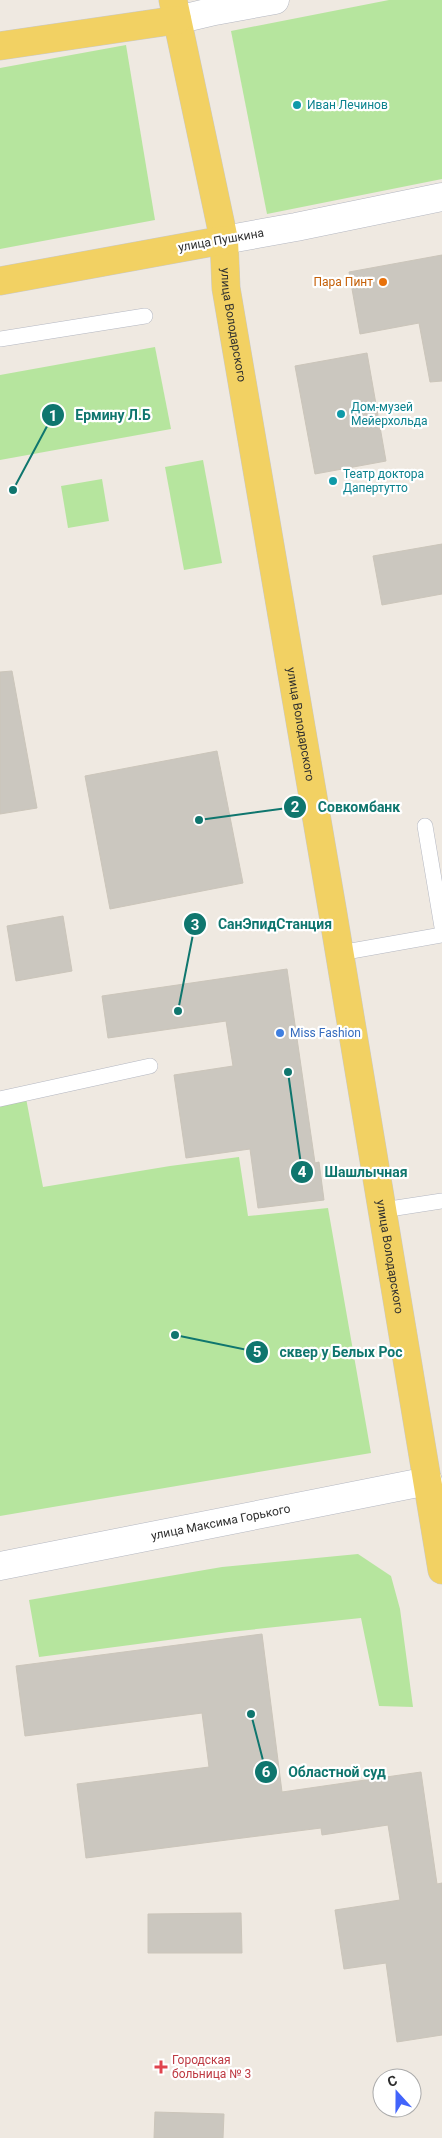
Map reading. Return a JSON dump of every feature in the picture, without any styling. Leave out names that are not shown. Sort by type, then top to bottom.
[{"type":"main road","points":[[0,46],[175,10]]},
{"type":"main road","name":"улица Володарского","points":[[175,10],[224,240],[226,288],[383,1210],[435,1479],[442,1570]]},
{"type":"main road","name":"улица Пушкина","points":[[0,281],[224,240]]},
{"type":"street","points":[[175,10],[275,0]]},
{"type":"street","name":"улица Пушкина","points":[[224,240],[442,197]]},
{"type":"street","name":"улица Максима Горького","points":[[0,1566],[435,1479]]},
{"type":"lane","points":[[0,339],[145,316]]},
{"type":"lane","points":[[425,826],[442,926]]},
{"type":"lane","points":[[340,954],[442,935]]},
{"type":"lane","points":[[0,1098],[150,1066]]},
{"type":"lane","points":[[383,1210],[442,1201]]},
{"type":"green space","points":[[389,0],[442,0],[442,179],[267,214],[231,31]]},
{"type":"green space","points":[[126,45],[155,220],[0,249],[0,68]]},
{"type":"green space","points":[[155,347],[171,429],[0,460],[0,375]]},
{"type":"green space","points":[[203,460],[222,563],[184,570],[165,467]]},
{"type":"green space","points":[[102,479],[109,521],[68,528],[61,486]]},
{"type":"green space","points":[[25,1093],[43,1187],[170,1166],[239,1157],[248,1216],[328,1208],[371,1453],[0,1516],[0,1099]]},
{"type":"green space","points":[[358,1554],[391,1576],[400,1609],[413,1707],[379,1706],[361,1618],[229,1632],[39,1657],[29,1600],[222,1567]]},
{"type":"building","points":[[442,255],[442,381],[430,382],[419,323],[360,334],[349,272]]},
{"type":"building","name":"Дом-музей Мейерхольда","points":[[367,353],[386,461],[315,474],[295,366]]},
{"type":"building","points":[[442,544],[442,594],[382,605],[373,556]]},
{"type":"building","points":[[12,671],[37,808],[0,814],[0,672]]},
{"type":"building","points":[[217,751],[243,883],[110,909],[85,776]]},
{"type":"building","points":[[63,916],[72,971],[16,981],[7,926]]},
{"type":"building","points":[[287,969],[315,1163],[319,1162],[324,1200],[258,1208],[250,1149],[186,1158],[174,1075],[233,1066],[226,1021],[108,1038],[102,996]]},
{"type":"building","points":[[262,1634],[282,1792],[421,1772],[437,1884],[442,1883],[442,2035],[397,2042],[386,1963],[344,1969],[335,1910],[400,1900],[388,1825],[322,1835],[321,1828],[86,1858],[77,1784],[209,1767],[202,1713],[25,1736],[16,1666]]},
{"type":"building","points":[[241,1913],[242,1953],[148,1953],[148,1914]]},
{"type":"building","points":[[155,2112],[224,2114],[223,2138],[154,2138]]},
{"type":"place","name":"Иван Лечинов","points":[[297,105]]},
{"type":"place","name":"Пара Пинт","points":[[383,282]]},
{"type":"place","name":"Дом-музей Мейерхольда","points":[[341,414]]},
{"type":"place","name":"Театр доктора Дапертутто","points":[[333,481]]},
{"type":"place","name":"Ермину Л.Б","points":[[13,490]]},
{"type":"place","name":"Совкомбанк","points":[[199,820]]},
{"type":"place","name":"СанЭпидСтанция","points":[[178,1011]]},
{"type":"place","name":"Miss Fashion","points":[[280,1033]]},
{"type":"place","name":"Шашлычная","points":[[288,1072]]},
{"type":"place","name":"сквер у Белых Рос","points":[[175,1335]]},
{"type":"place","name":"Областной суд","points":[[251,1714]]},
{"type":"place","name":"Городская больница № 3","points":[[161,2067]]}]
